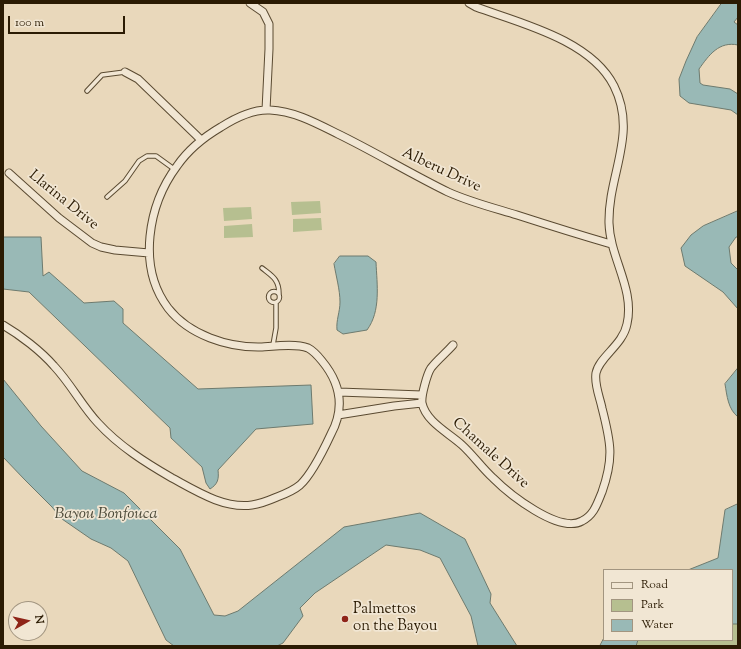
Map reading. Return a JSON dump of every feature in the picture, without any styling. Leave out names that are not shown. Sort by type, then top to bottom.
[{"type":"street","points":[[250,3],[262,12],[269,24],[266,110]]},
{"type":"street","name":"Chamale Drive","points":[[453,345],[431,369],[422,395],[422,403],[429,418],[463,446],[494,479],[549,519],[572,525],[582,522],[591,515],[597,506],[607,477],[611,458],[609,434],[597,388],[596,373],[600,363],[617,345],[625,332],[630,304],[611,244],[609,224],[610,202],[624,137],[624,120],[621,106],[614,87],[606,72],[589,57],[568,43],[523,24],[476,7],[470,3]]},
{"type":"street","points":[[125,72],[138,79],[201,140]]},
{"type":"street","name":"Alberu Drive","points":[[339,392],[332,374],[314,352],[304,347],[238,345],[218,341],[198,332],[178,318],[166,305],[159,293],[154,281],[149,253],[151,231],[156,208],[174,169],[182,159],[201,140],[226,123],[242,115],[266,110],[290,113],[307,119],[348,139],[449,192],[480,204],[611,244]]},
{"type":"street","name":"Llarina Drive","points":[[9,173],[59,218],[92,243],[115,250],[149,253]]},
{"type":"street","points":[[3,325],[16,332],[54,365],[98,423],[119,442],[155,468],[197,492],[235,505],[252,505],[271,500],[290,492],[302,483],[322,453],[334,429],[338,415],[339,392],[422,395]]},
{"type":"street","points":[[338,415],[422,403]]},
{"type":"lane","points":[[87,91],[102,75],[125,72]]},
{"type":"lane","points":[[107,197],[125,181],[139,161],[147,156],[156,156],[174,169]]},
{"type":"lane","points":[[262,268],[276,280],[279,286],[279,299],[276,302],[276,328],[273,346]]},
{"type":"lane","points":[[276,302],[272,302],[269,299],[270,294],[274,291],[279,294]]},
{"type":"green space","points":[[320,201],[321,213],[292,215],[291,202]]},
{"type":"green space","points":[[251,207],[252,219],[224,221],[223,208]]},
{"type":"green space","points":[[321,218],[322,230],[293,232],[293,219]]},
{"type":"green space","points":[[252,224],[253,237],[224,238],[224,226]]},
{"type":"green space","points":[[733,624],[738,624],[738,646],[636,646],[638,641],[733,641]]},
{"type":"water","points":[[722,3],[738,3],[738,17],[734,22],[738,25],[738,45],[725,45],[715,50],[711,54],[699,69],[700,83],[703,85],[730,89],[738,94],[738,115],[731,110],[689,103],[680,96],[679,79],[686,61],[697,37]]},
{"type":"water","points":[[738,211],[738,237],[736,237],[729,247],[731,263],[738,270],[738,309],[723,292],[685,266],[681,248],[691,235],[703,226]]},
{"type":"water","points":[[3,237],[41,237],[43,276],[49,272],[84,303],[114,301],[123,309],[123,323],[198,389],[311,385],[313,424],[256,429],[218,470],[217,481],[210,489],[206,483],[202,467],[171,438],[170,428],[29,292],[3,289]]},
{"type":"water","points":[[340,256],[368,256],[376,262],[376,306],[371,323],[367,330],[343,334],[337,330],[340,297],[334,264]]},
{"type":"water","points":[[738,368],[738,417],[730,406],[725,384]]},
{"type":"water","name":"Bayou Bonfouca","points":[[3,379],[41,426],[82,471],[124,493],[180,549],[214,615],[225,616],[238,611],[344,527],[420,513],[465,539],[491,594],[490,603],[517,646],[478,646],[471,616],[440,558],[420,550],[386,545],[315,593],[300,608],[303,616],[283,643],[277,646],[174,646],[166,640],[128,561],[111,548],[91,539],[62,519],[3,457]]},
{"type":"water","points":[[738,504],[738,624],[733,624],[733,569],[690,569],[718,558],[725,510]]},
{"type":"water","points":[[603,640],[638,641],[636,646],[600,646]]},
{"type":"place","name":"Palmettos on the Bayou","points":[[345,619]]}]
